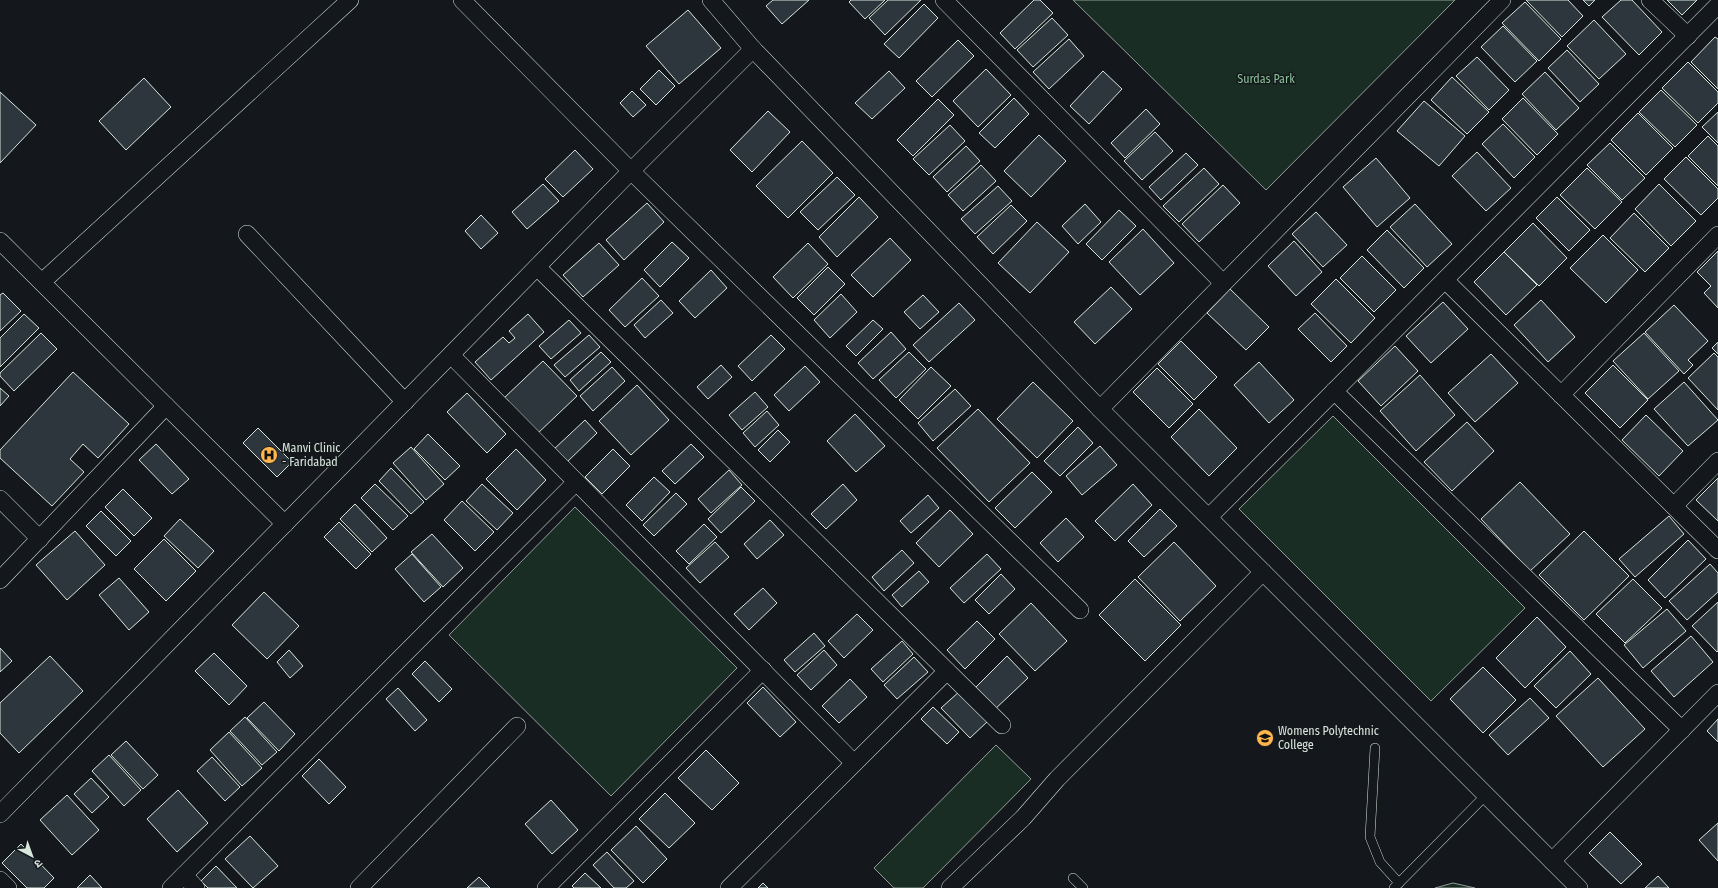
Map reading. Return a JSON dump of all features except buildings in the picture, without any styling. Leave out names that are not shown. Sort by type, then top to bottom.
[{"type":"street","points":[[42,282],[350,0]]},
{"type":"street","points":[[462,0],[631,171],[1080,610]]},
{"type":"street","points":[[711,0],[753,50],[1100,409],[1579,888]]},
{"type":"street","points":[[944,0],[1223,283]]},
{"type":"street","points":[[1100,409],[1502,0]]},
{"type":"street","points":[[1650,0],[1688,36]]},
{"type":"street","points":[[1209,517],[1718,5]]},
{"type":"street","points":[[0,814],[631,171],[753,50]]},
{"type":"street","points":[[247,234],[405,402]]},
{"type":"street","points":[[1561,395],[1718,235]]},
{"type":"street","points":[[0,241],[285,524]]},
{"type":"street","points":[[538,267],[1002,725]]},
{"type":"street","points":[[1445,280],[1718,550]]},
{"type":"street","points":[[451,354],[854,763]]},
{"type":"street","points":[[1334,391],[1682,730]]},
{"type":"street","points":[[0,580],[166,406]]},
{"type":"street","points":[[1674,506],[1718,461]]},
{"type":"street","points":[[171,888],[576,482]]},
{"type":"street","points":[[0,499],[40,539]]},
{"type":"street","points":[[950,888],[1023,818],[1057,779],[1263,572]]},
{"type":"street","points":[[546,888],[763,670]]},
{"type":"street","points":[[729,888],[947,671]]},
{"type":"street","points":[[1552,861],[1718,693]]},
{"type":"street","points":[[358,888],[517,726]]},
{"type":"street","points":[[184,875],[196,888]]},
{"type":"street","points":[[0,880],[8,888]]},
{"type":"lane","points":[[1375,748],[1370,837],[1380,862],[1396,886],[1486,795]]},
{"type":"lane","points":[[1073,878],[1083,888]]},
{"type":"green space","name":"Surdas Park","points":[[1073,0],[1455,0],[1266,190]]},
{"type":"green space","points":[[1333,416],[1525,608],[1431,701],[1239,509]]},
{"type":"green space","points":[[575,507],[737,668],[611,796],[449,635]]},
{"type":"green space","points":[[996,745],[1031,779],[923,888],[894,888],[874,868]]},
{"type":"green space","points":[[1453,883],[1475,888],[1435,888]]},
{"type":"place","name":"Manvi Clinic - Faridabad","points":[[269,455]]},
{"type":"place","name":"Womens Polytechnic College","points":[[1265,738]]}]
